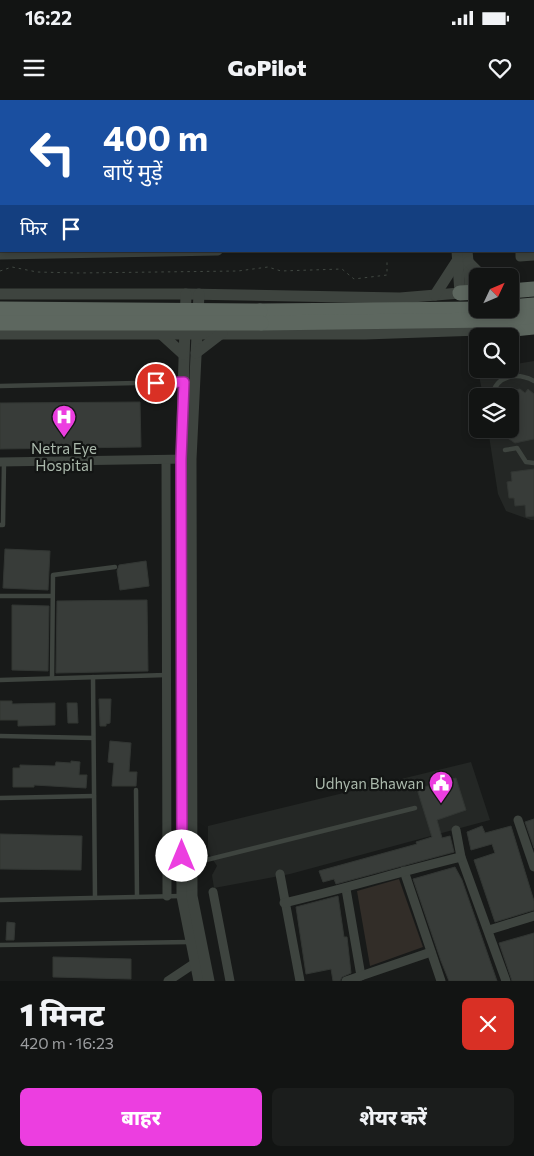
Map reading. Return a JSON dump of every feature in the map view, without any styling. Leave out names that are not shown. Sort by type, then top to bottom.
[{"type":"highway","points":[[519,290],[534,289]]},
{"type":"highway","points":[[519,306],[534,305]]},
{"type":"highway","points":[[0,309],[260,317],[309,328],[491,320],[534,316]]},
{"type":"highway","points":[[0,323],[260,317],[469,309]]},
{"type":"highway","points":[[491,320],[511,328]]},
{"type":"highway","points":[[519,328],[534,327]]},
{"type":"street","points":[[0,255],[181,252]]},
{"type":"street","points":[[520,252],[520,257],[534,256]]},
{"type":"street","points":[[462,256],[474,268]]},
{"type":"street","points":[[0,294],[199,294],[400,298],[469,292],[462,256]]},
{"type":"street","points":[[435,295],[462,256]]},
{"type":"street","points":[[186,294],[183,354],[192,863],[187,896],[210,981]]},
{"type":"street","points":[[199,294],[198,332],[186,459],[187,896],[191,942],[199,981]]},
{"type":"street","points":[[0,334],[222,333],[309,328],[469,329]]},
{"type":"street","points":[[160,332],[183,354]]},
{"type":"street","points":[[196,354],[222,333]]},
{"type":"street","points":[[2,462],[186,459]]},
{"type":"street","points":[[166,460],[167,896]]},
{"type":"street","points":[[518,820],[531,849],[534,867]]},
{"type":"street","points":[[456,830],[461,857],[506,981]]},
{"type":"street","points":[[284,902],[346,889],[404,871],[461,857]]},
{"type":"street","points":[[404,871],[441,981]]},
{"type":"street","points":[[280,874],[300,981]]},
{"type":"street","points":[[346,889],[361,976]]},
{"type":"street","points":[[214,892],[230,981]]},
{"type":"street","points":[[489,930],[534,916]]},
{"type":"street","points":[[346,981],[432,952]]},
{"type":"street","points":[[168,981],[195,963]]},
{"type":"lane","points":[[496,388],[499,382],[505,378],[520,375],[534,381]]},
{"type":"lane","points":[[0,386],[184,382]]},
{"type":"lane","points":[[505,450],[517,448],[527,463],[534,463]]},
{"type":"lane","points":[[0,525],[3,525],[2,462]]},
{"type":"lane","points":[[52,678],[53,575],[115,567]]},
{"type":"lane","points":[[0,596],[52,596]]},
{"type":"lane","points":[[0,680],[167,675]]},
{"type":"lane","points":[[93,677],[95,897]]},
{"type":"lane","points":[[0,736],[94,738]]},
{"type":"lane","points":[[136,790],[137,896]]},
{"type":"lane","points":[[0,798],[94,796]]},
{"type":"lane","points":[[192,863],[415,808]]},
{"type":"lane","points":[[0,900],[187,896]]},
{"type":"lane","points":[[0,945],[191,942]]},
{"type":"path","points":[[0,271],[12,267],[37,272],[78,273],[238,272],[268,267],[281,271],[342,269],[354,279],[387,275],[387,259]]},
{"type":"shaded area","points":[[534,361],[534,520],[506,511],[498,494],[489,438],[519,438],[519,388],[481,388],[480,378],[519,378],[519,364]]},
{"type":"shaded area","points":[[471,762],[490,820],[290,874],[214,888],[212,875],[217,866],[208,852],[208,826]]},
{"type":"shaded area","points":[[399,879],[423,947],[370,966],[357,891]]},
{"type":"building","points":[[519,389],[525,393],[528,389],[534,394],[534,439],[515,443],[508,438],[519,438]]},
{"type":"building","points":[[140,402],[141,447],[0,449],[0,403]]},
{"type":"building","points":[[534,469],[534,516],[526,517],[525,505],[515,506],[514,498],[509,498],[507,482],[512,481],[511,472]]},
{"type":"building","points":[[5,549],[50,551],[48,590],[3,588]]},
{"type":"building","points":[[146,561],[149,586],[120,590],[117,571],[119,565]]},
{"type":"building","points":[[147,600],[148,671],[56,673],[57,601]]},
{"type":"building","points":[[12,605],[49,606],[48,671],[12,670]]},
{"type":"building","points":[[99,699],[111,699],[110,723],[106,724],[106,726],[100,726]]},
{"type":"building","points":[[0,701],[12,701],[12,704],[55,703],[55,725],[18,726],[18,720],[0,720]]},
{"type":"building","points":[[67,703],[77,703],[78,723],[68,723]]},
{"type":"building","points":[[110,741],[131,743],[129,772],[137,772],[136,786],[112,786],[114,763],[108,762]]},
{"type":"building","points":[[71,761],[80,762],[79,775],[87,775],[86,788],[34,785],[34,787],[13,787],[13,768],[20,768],[20,765],[55,766],[56,762],[71,763]]},
{"type":"building","points":[[456,778],[466,810],[437,820],[442,838],[450,836],[454,852],[336,884],[334,879],[323,882],[319,871],[417,844],[416,842],[432,837],[417,789]]},
{"type":"building","points":[[534,819],[534,848],[525,822]]},
{"type":"building","points":[[482,826],[485,833],[511,826],[534,901],[534,910],[495,922],[474,860],[495,853],[492,844],[471,850],[467,832]]},
{"type":"building","points":[[0,834],[82,836],[81,870],[0,869]]},
{"type":"building","points":[[455,867],[462,880],[497,981],[449,981],[441,961],[413,879]]},
{"type":"building","points":[[338,896],[344,937],[347,937],[351,973],[342,977],[340,981],[333,981],[331,969],[306,974],[296,907]]},
{"type":"building","points":[[7,922],[15,923],[14,940],[6,940]]},
{"type":"building","points":[[534,933],[534,981],[512,981],[499,943]]},
{"type":"building","points":[[53,957],[131,959],[131,979],[53,977]]},
{"type":"place","name":"Netra Eye Hospital","points":[[64,438]]},
{"type":"place","name":"Udhyan Bhawan","points":[[441,804]]},
{"type":"route","points":[[156,383],[184,382],[181,459],[182,856]]}]
